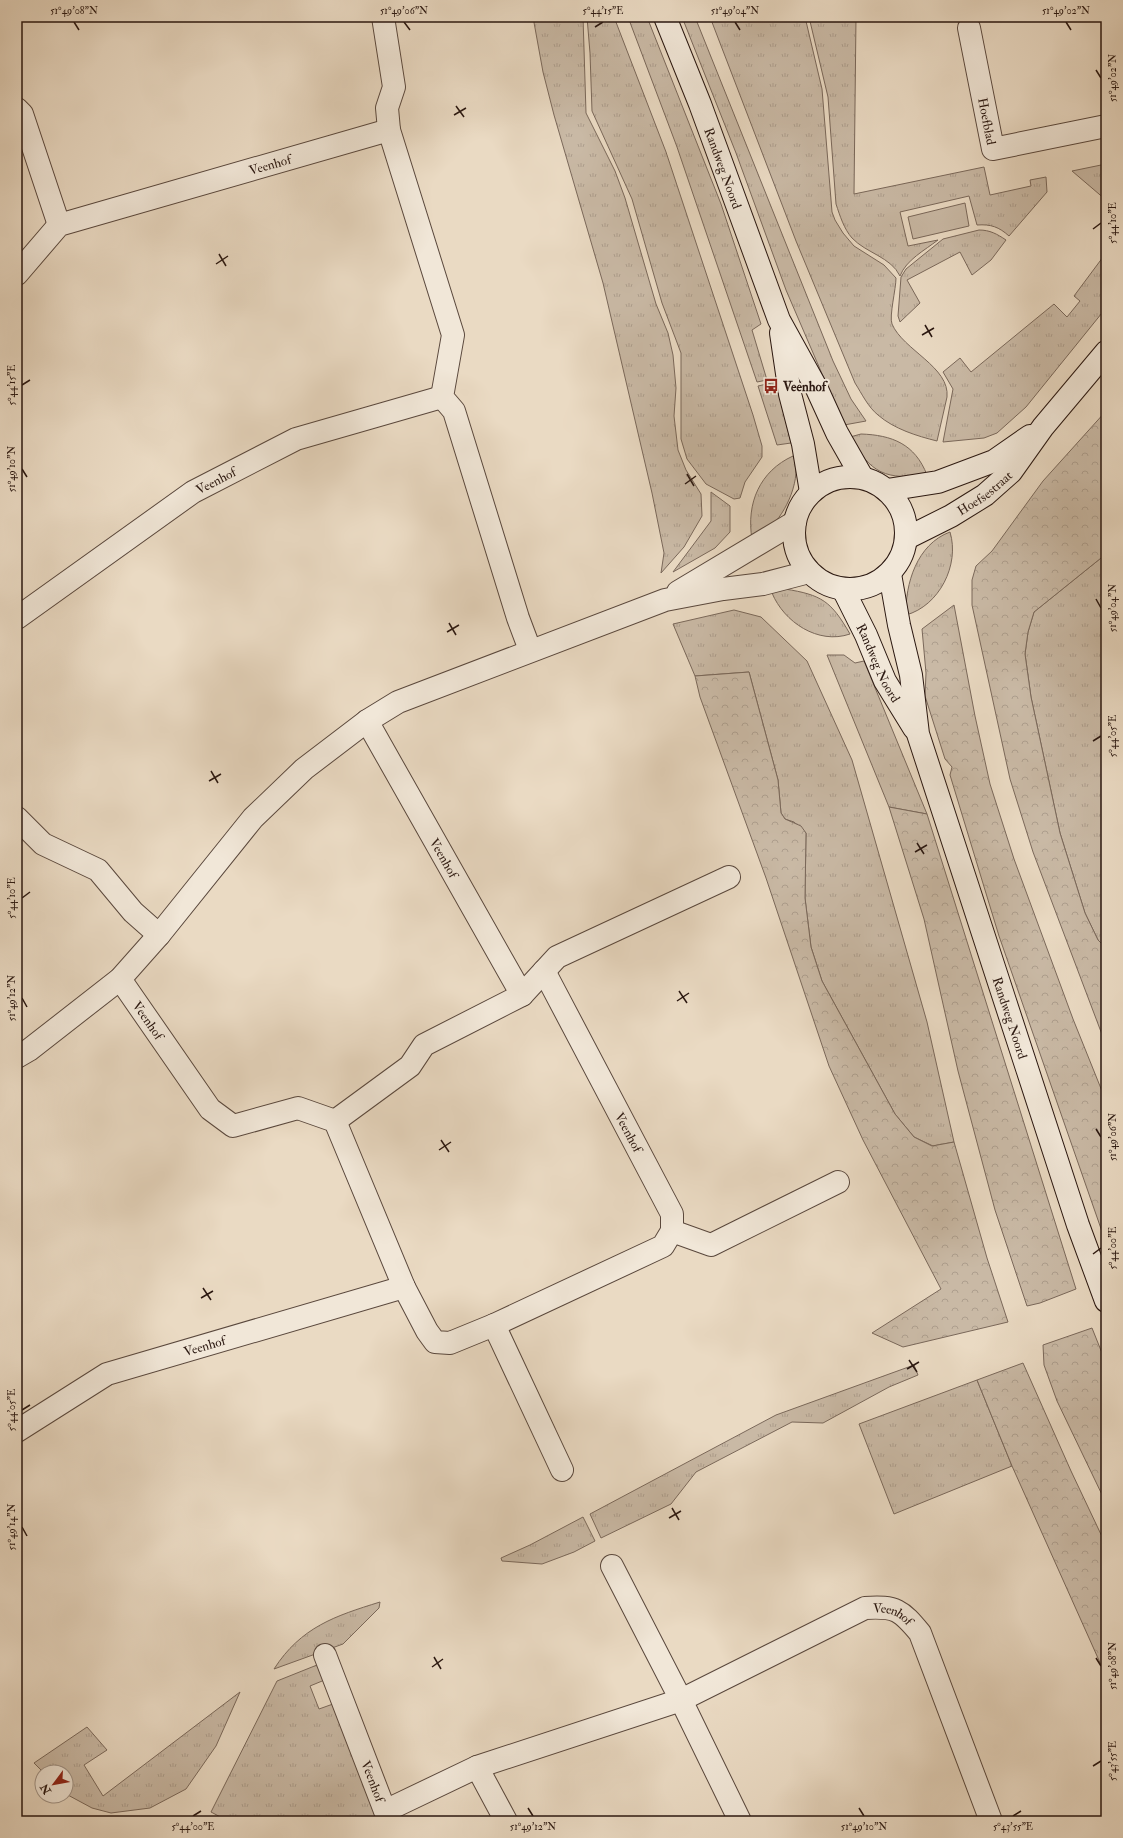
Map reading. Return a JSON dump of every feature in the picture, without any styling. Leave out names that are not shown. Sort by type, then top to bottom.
[{"type":"street","points":[[383,17],[394,88],[387,108],[389,130],[453,335],[442,397],[454,411],[518,618],[530,650]]},
{"type":"street","name":"Randweg Noord","points":[[665,17],[700,104],[779,320],[816,387],[837,433],[862,478]]},
{"type":"street","name":"Hoefblad","points":[[969,28],[993,149],[1106,126]]},
{"type":"street","points":[[17,109],[22,114],[59,225],[17,274]]},
{"type":"street","name":"Veenhof","points":[[59,225],[389,130]]},
{"type":"street","name":"Randweg Noord","points":[[779,320],[790,394],[803,444],[811,492]]},
{"type":"street","name":"Hoefsestraat","points":[[907,538],[951,516],[985,495],[1011,472],[1043,427],[1106,352]]},
{"type":"street","name":"Veenhof","points":[[17,618],[193,492],[296,439],[442,397]]},
{"type":"street","name":"Hoefsestraat","points":[[887,490],[938,482],[994,461],[1043,427]]},
{"type":"street","points":[[848,476],[875,482],[887,490],[899,503],[906,520],[907,538],[902,558],[890,574],[876,584],[860,589],[843,589],[824,584],[809,572],[801,561],[796,549],[794,522],[800,506],[811,492],[834,478],[848,476]]},
{"type":"street","points":[[665,600],[794,522]]},
{"type":"street","points":[[17,1058],[120,979],[159,935],[253,818],[304,769],[367,721],[398,702],[530,650],[665,600],[723,589],[763,584],[809,572]]},
{"type":"street","name":"Randweg Noord","points":[[890,574],[899,625],[911,675],[918,734],[1076,1218],[1106,1301]]},
{"type":"street","name":"Randweg Noord","points":[[843,589],[866,635],[885,681],[918,734]]},
{"type":"street","name":"Veenhof","points":[[367,721],[522,995]]},
{"type":"street","points":[[17,818],[43,844],[98,870],[132,912],[159,935]]},
{"type":"street","points":[[729,877],[557,956],[522,995],[424,1045],[410,1066],[335,1121],[404,1287],[427,1331],[435,1342],[450,1343],[494,1325],[663,1246],[672,1231],[712,1245],[838,1182]]},
{"type":"street","name":"Veenhof","points":[[544,971],[672,1214],[672,1231]]},
{"type":"street","name":"Veenhof","points":[[120,979],[210,1109],[233,1126],[298,1108],[335,1121]]},
{"type":"street","name":"Veenhof","points":[[17,1431],[107,1374],[404,1287]]},
{"type":"street","points":[[494,1325],[562,1470]]},
{"type":"street","points":[[612,1566],[681,1700],[740,1821]]},
{"type":"street","name":"Veenhof","points":[[325,1656],[385,1811],[477,1767],[681,1700],[865,1608],[885,1607],[905,1615],[920,1633],[991,1821]]},
{"type":"street","points":[[477,1767],[506,1821]]},
{"type":"green space","points":[[533,17],[583,17],[586,113],[615,171],[625,198],[656,304],[668,333],[673,355],[676,388],[674,416],[678,450],[686,470],[701,494],[702,516],[684,547],[661,573],[664,553],[652,493],[603,283],[543,72]]},
{"type":"green space","points":[[587,17],[614,17],[666,152],[753,415],[762,446],[762,457],[745,482],[740,498],[734,499],[706,484],[687,459],[681,439],[681,353],[662,303],[632,199],[592,111]]},
{"type":"green space","points":[[628,17],[647,17],[721,204],[761,324],[752,330],[767,380],[757,382],[677,147]]},
{"type":"green space","points":[[682,17],[695,17],[833,361],[851,399],[866,421],[844,425],[786,290],[736,153]]},
{"type":"green space","points":[[710,17],[805,17],[822,89],[832,212],[843,233],[854,246],[884,265],[896,278],[891,315],[892,324],[906,342],[934,368],[946,386],[947,397],[937,441],[906,431],[884,420],[871,408],[855,383],[796,241]]},
{"type":"green space","points":[[809,17],[856,17],[854,194],[984,167],[990,195],[1031,186],[1030,180],[1046,177],[1047,192],[1009,236],[1002,230],[994,227],[977,225],[969,196],[900,212],[908,246],[938,240],[911,260],[900,276],[891,264],[864,248],[852,238],[844,226],[836,204],[828,97]]},
{"type":"green space","points":[[1106,164],[1106,200],[1072,171]]},
{"type":"green space","points":[[965,203],[969,226],[913,239],[908,217]]},
{"type":"green space","points":[[979,230],[993,233],[1006,240],[991,260],[972,275],[960,252],[907,280],[920,303],[900,322],[898,316],[901,277],[906,269],[943,239]]},
{"type":"green space","points":[[1106,253],[1106,308],[1026,407],[997,433],[984,438],[943,442],[953,389],[943,372],[960,358],[971,372],[1054,304],[1067,317],[1080,301],[1074,296]]},
{"type":"green space","points":[[776,382],[791,443],[777,445],[758,386]]},
{"type":"green space","points":[[1106,411],[1106,554],[1034,612],[1028,632],[1025,654],[1031,697],[1060,833],[1085,913],[1098,940],[1106,948],[1106,1045],[1033,852],[1010,779],[972,605],[972,580],[976,566],[992,551],[1043,481]]},
{"type":"green space","points":[[861,434],[883,436],[901,443],[916,456],[927,475],[901,476],[881,472],[865,459],[850,437]]},
{"type":"green space","points":[[793,456],[796,464],[796,474],[787,504],[776,521],[752,539],[751,513],[758,490],[764,479],[772,470]]},
{"type":"green space","points":[[711,492],[730,506],[730,532],[715,548],[673,572],[711,521]]},
{"type":"green space","points":[[950,532],[952,558],[944,582],[928,603],[918,610],[906,615],[908,591],[915,566],[921,555],[929,546]]},
{"type":"green space","points":[[1106,554],[1106,948],[1098,940],[1085,913],[1060,833],[1031,697],[1025,654],[1028,632],[1034,612]]},
{"type":"green space","points":[[785,589],[808,594],[824,601],[837,614],[850,634],[838,637],[814,634],[794,622],[777,604],[772,593]]},
{"type":"green space","points":[[954,605],[975,716],[990,784],[1014,859],[1073,1019],[1106,1101],[1106,1243],[999,936],[950,775],[952,767],[945,759],[925,696],[926,673],[922,629]]},
{"type":"green space","points":[[734,610],[761,617],[807,661],[852,760],[927,1022],[954,1142],[933,1146],[914,1137],[895,1114],[822,981],[811,947],[805,898],[806,833],[794,822],[785,819],[781,813],[778,780],[749,672],[695,676],[673,624]]},
{"type":"green space","points":[[827,655],[844,655],[855,663],[864,661],[927,814],[889,807]]},
{"type":"green space","points":[[749,672],[778,780],[781,813],[785,819],[801,826],[806,833],[805,898],[811,947],[822,981],[895,1114],[914,1137],[932,1146],[954,1142],[987,1258],[1008,1322],[903,1347],[872,1333],[941,1289],[863,1140],[829,1066],[766,878],[700,697],[695,676]]},
{"type":"green space","points":[[889,807],[927,814],[1076,1289],[1040,1303],[1027,1306],[995,1210],[958,1071],[924,919]]},
{"type":"green space","points":[[1092,1328],[1106,1363],[1106,1503],[1057,1401],[1044,1365],[1043,1345]]},
{"type":"green space","points":[[1023,1363],[1106,1545],[1106,1676],[1012,1466],[977,1380]]},
{"type":"green space","points":[[914,1365],[918,1375],[889,1387],[823,1423],[792,1422],[696,1472],[671,1504],[601,1538],[590,1514],[776,1415]]},
{"type":"green space","points":[[977,1380],[1012,1466],[894,1514],[859,1424]]},
{"type":"green space","points":[[583,1517],[595,1541],[574,1552],[542,1564],[502,1561],[501,1558],[530,1545]]},
{"type":"green space","points":[[380,1602],[379,1608],[343,1644],[274,1669],[284,1655],[296,1643],[320,1625],[348,1612]]},
{"type":"green space","points":[[322,1663],[327,1679],[310,1686],[319,1709],[333,1704],[377,1821],[228,1821],[211,1812],[277,1681]]},
{"type":"green space","points":[[240,1692],[216,1746],[186,1789],[150,1808],[111,1813],[92,1808],[74,1798],[74,1764],[34,1763],[87,1727],[107,1750],[84,1765],[103,1796]]},
{"type":"place","name":"Veenhof","points":[[771,386]]}]
